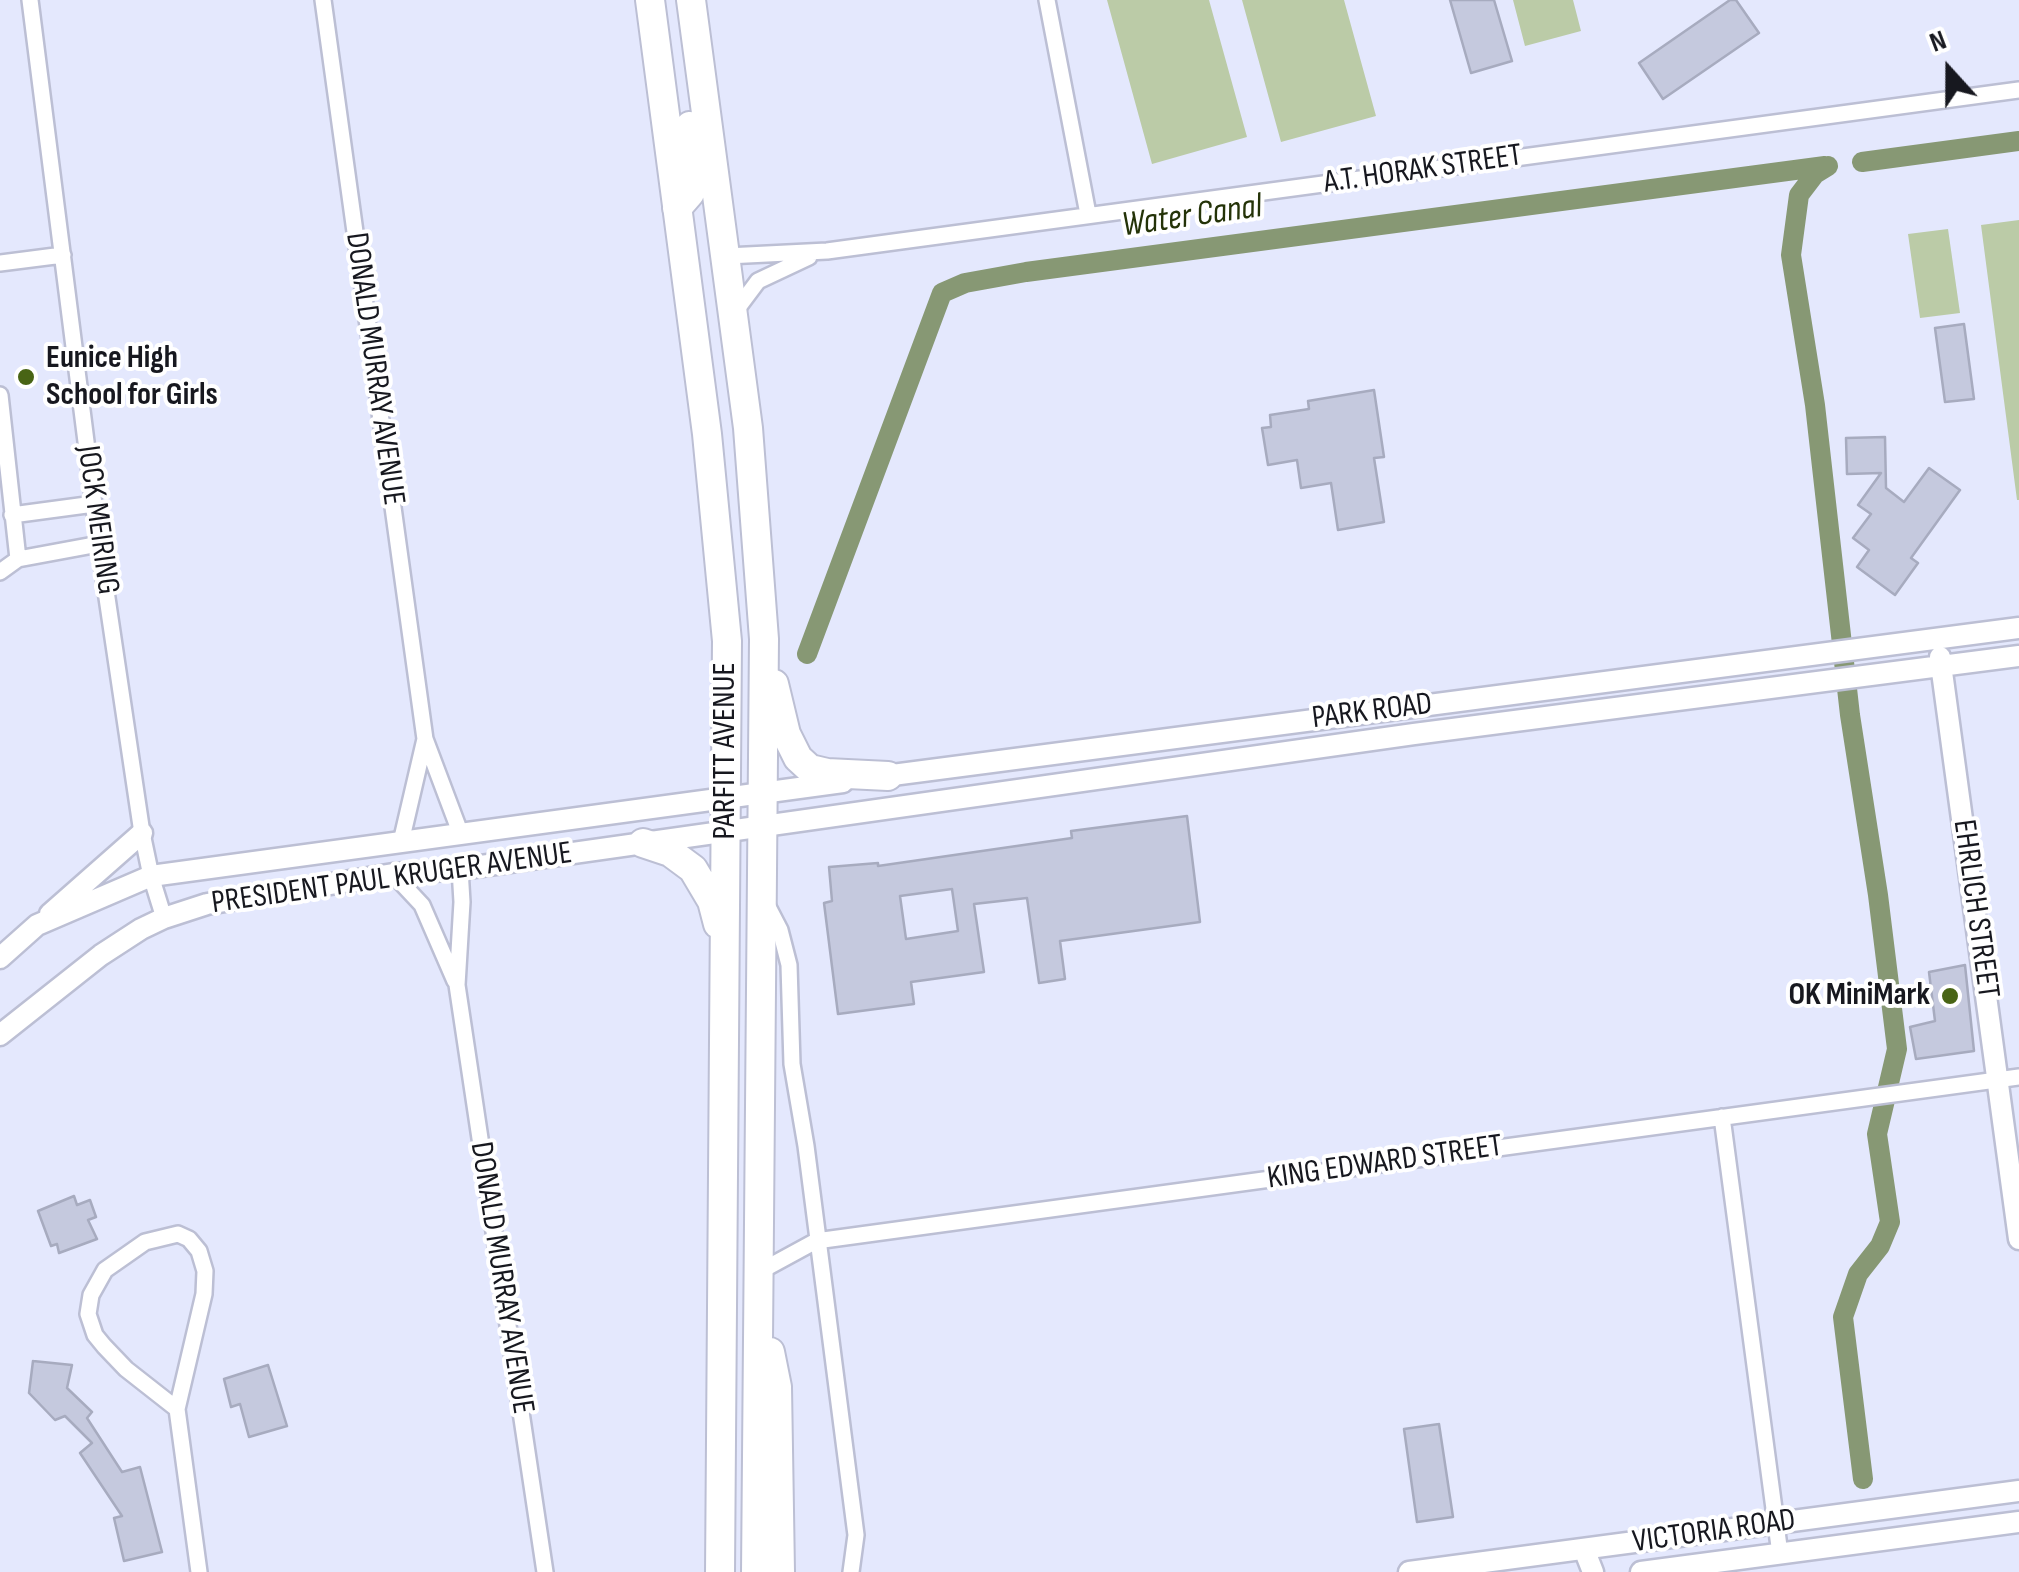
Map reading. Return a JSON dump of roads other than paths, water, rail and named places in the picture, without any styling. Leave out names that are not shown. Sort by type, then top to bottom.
[{"type":"highway","name":"PARFITT AVENUE","points":[[650,0],[715,502],[727,641],[720,1572]]},
{"type":"highway","name":"PARFITT AVENUE","points":[[691,0],[748,428],[764,639],[756,1572]]},
{"type":"highway","points":[[677,208],[690,193],[695,176],[683,80],[686,55],[696,32]]},
{"type":"highway","points":[[715,502],[727,459],[712,358],[708,295],[727,256]]},
{"type":"highway","points":[[764,639],[786,734],[798,758],[810,768],[827,773],[888,776]]},
{"type":"highway","points":[[643,843],[670,852],[693,869],[712,901],[725,950]]},
{"type":"highway","points":[[758,1334],[773,1356],[777,1387],[780,1572]]},
{"type":"street","name":"JOCK MEIRING","points":[[30,0],[98,544],[142,833],[164,918]]},
{"type":"street","name":"DONALD MURRAY AVENUE","points":[[323,0],[425,739],[460,832]]},
{"type":"street","points":[[1048,0],[1088,214]]},
{"type":"street","name":"A.T. HORAK STREET","points":[[727,256],[827,251],[2019,90]]},
{"type":"street","name":"A.T. HORAK STREET","points":[[734,313],[758,281],[827,251]]},
{"type":"street","points":[[0,263],[63,255]]},
{"type":"street","points":[[0,395],[18,559]]},
{"type":"street","points":[[12,515],[94,504]]},
{"type":"street","points":[[0,572],[18,559],[98,544]]},
{"type":"street","name":"PARK ROAD","points":[[726,797],[2019,628]]},
{"type":"street","name":"EHRLICH STREET","points":[[1938,638],[2009,1078],[2019,1239]]},
{"type":"street","name":"PARK ROAD","points":[[762,825],[1414,734],[2019,656]]},
{"type":"street","name":"DONALD MURRAY AVENUE","points":[[401,842],[425,739]]},
{"type":"street","name":"PRESIDENT PAUL KRUGER AVENUE","points":[[0,958],[37,925],[151,876],[726,797]]},
{"type":"street","name":"PRESIDENT PAUL KRUGER AVENUE","points":[[0,1034],[100,955],[164,918],[206,904],[393,874],[460,869],[762,825]]},
{"type":"street","points":[[37,925],[142,833]]},
{"type":"street","name":"DONALD MURRAY AVENUE","points":[[460,869],[457,985],[545,1572]]},
{"type":"street","name":"DONALD MURRAY AVENUE","points":[[393,874],[422,904],[457,985]]},
{"type":"street","name":"PARFITT AVENUE","points":[[762,895],[780,930],[789,965],[792,1064],[856,1534],[851,1572]]},
{"type":"street","name":"KING EDWARD STREET","points":[[759,1272],[816,1240],[2009,1078]]},
{"type":"street","points":[[1722,1117],[1780,1554]]},
{"type":"street","points":[[177,1409],[94,1336],[88,1314],[104,1270],[145,1242],[178,1234],[190,1239],[199,1251],[205,1271],[204,1294],[177,1409],[199,1572]]},
{"type":"street","name":"VICTORIA ROAD","points":[[1416,1572],[2019,1491]]},
{"type":"street","name":"VICTORIA ROAD","points":[[1641,1572],[2019,1522]]},
{"type":"street","points":[[1584,1549],[1592,1572]]},
{"type":"waterway","points":[[1862,162],[2019,141]]},
{"type":"waterway","name":"Water Canal","points":[[807,654],[942,293],[965,283],[1026,272],[1825,166]]},
{"type":"waterway","points":[[1828,166],[1815,174],[1799,195],[1791,255],[1815,405],[1850,715],[1897,1049],[1877,1134],[1890,1222],[1880,1246],[1858,1274],[1843,1317],[1863,1479]]},
{"type":"place","name":"Eunice High School for Girls","points":[[26,377]]},
{"type":"place","name":"OK MiniMark","points":[[1950,996]]}]
